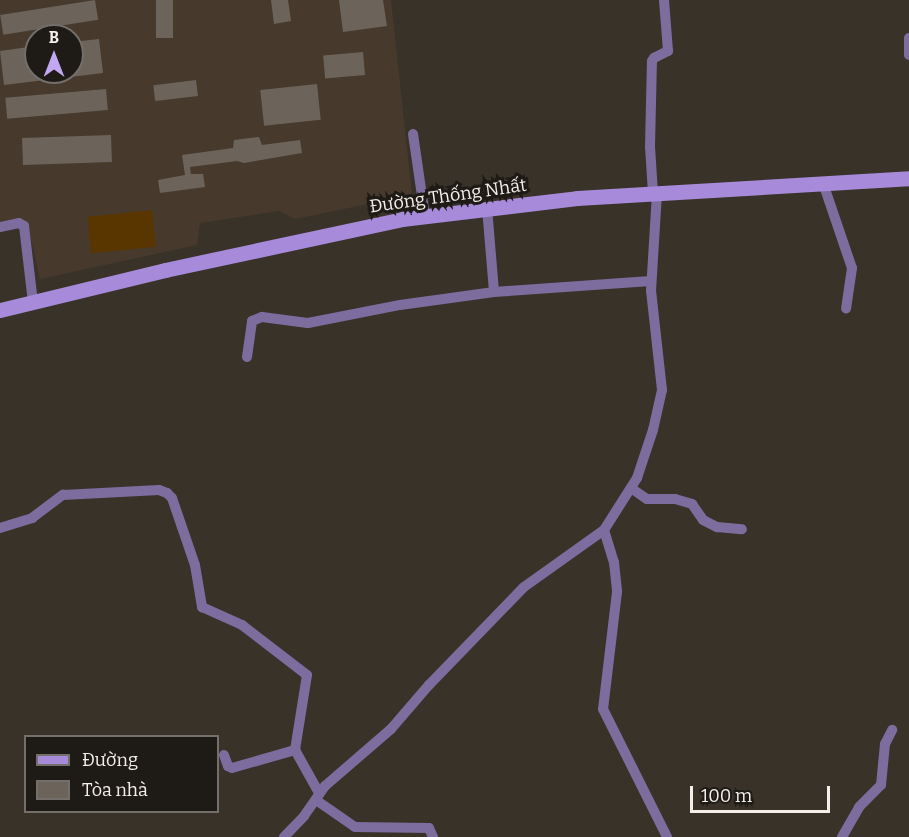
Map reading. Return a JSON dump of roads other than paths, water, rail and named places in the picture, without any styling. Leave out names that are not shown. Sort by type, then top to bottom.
[{"type":"street","points":[[284,837],[317,797],[391,729],[429,685],[524,587],[604,530],[641,470],[662,390],[651,281],[655,193],[650,147],[652,61],[668,51],[664,0]]},
{"type":"street","points":[[909,38],[909,56]]},
{"type":"street","points":[[413,134],[425,216]]},
{"type":"street","name":"Đường Thống Nhất","points":[[0,310],[246,252],[425,216],[655,193],[909,178]]},
{"type":"street","points":[[823,183],[852,268],[846,309]]},
{"type":"street","points":[[487,208],[494,292]]},
{"type":"street","points":[[0,227],[19,223],[24,226],[33,303]]},
{"type":"street","points":[[247,357],[252,321],[256,319],[308,324],[400,305],[494,292],[651,281]]},
{"type":"street","points":[[631,488],[646,499],[675,499],[692,504],[703,520],[717,527],[742,529]]},
{"type":"street","points":[[0,528],[24,522],[63,495],[159,490],[166,493],[172,498],[195,565],[202,607],[242,625],[307,675],[295,750],[317,797],[355,827],[429,828],[433,837]]},
{"type":"street","points":[[604,530],[614,562],[617,592],[603,709],[667,837]]},
{"type":"street","points":[[842,837],[859,807],[881,785],[885,744],[892,730]]},
{"type":"street","points":[[224,755],[228,766],[232,768],[295,750]]}]
